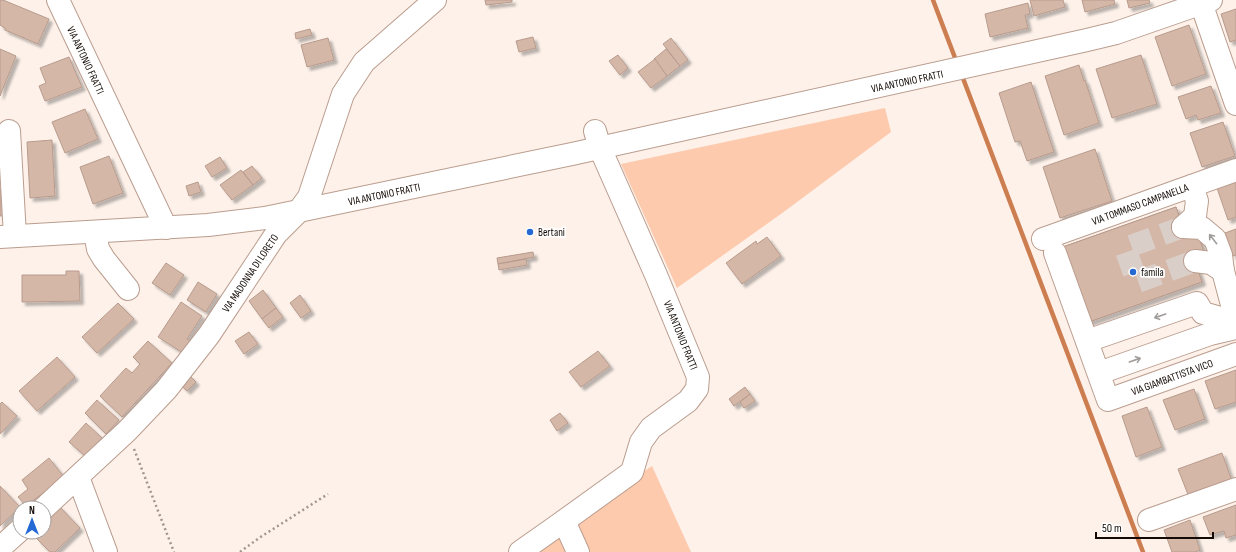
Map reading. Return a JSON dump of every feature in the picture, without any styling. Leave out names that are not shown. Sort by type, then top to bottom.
[{"type":"street","name":"VIA ANTONIO FRATTI","points":[[58,0],[166,228]]},
{"type":"street","name":"VIA MADONNA DI LORETO","points":[[52,501],[127,432],[166,390],[189,362],[209,335],[276,234],[298,212],[309,197],[343,94],[364,62],[435,0]]},
{"type":"street","name":"VIA ANTONIO FRATTI","points":[[8,237],[224,224],[298,212],[597,139],[975,66],[1116,33],[1204,1]]},
{"type":"street","points":[[1204,1],[1236,104]]},
{"type":"street","points":[[8,237],[10,131]]},
{"type":"street","name":"VIA ANTONIO FRATTI","points":[[520,552],[632,472],[641,442],[651,428],[688,401],[697,389],[698,377],[597,139]]},
{"type":"street","name":"VIA TOMMASO CAMPANELLA","points":[[1087,342],[1049,246],[1192,186],[1236,170]]},
{"type":"street","points":[[1192,186],[1197,201],[1195,216],[1183,227],[1202,228],[1215,239],[1221,255],[1223,271],[1236,320]]},
{"type":"street","points":[[95,232],[98,249],[128,289]]},
{"type":"street","points":[[1195,261],[1211,263],[1223,271]]},
{"type":"street","points":[[1197,303],[1203,313],[1228,320],[1236,327],[1210,334],[1099,373],[1087,342],[1197,303]]},
{"type":"street","name":"VIA GIAMBATTISTA VICO","points":[[1099,373],[1108,400],[1236,354]]},
{"type":"street","points":[[78,477],[106,552]]},
{"type":"street","points":[[1149,520],[1236,489]]},
{"type":"street","points":[[564,521],[578,552]]},
{"type":"street","points":[[0,548],[12,537]]},
{"type":"path","points":[[127,432],[174,552]]},
{"type":"path","points":[[240,552],[259,538],[328,494]]},
{"type":"shaded area","points":[[885,108],[891,132],[785,211],[677,288],[621,164]]},
{"type":"shaded area","points":[[652,466],[691,552],[583,552],[575,533],[582,512]]},
{"type":"shaded area","points":[[560,528],[571,552],[528,552]]},
{"type":"building","points":[[0,0],[49,19],[38,44],[5,30],[5,28],[0,25]]},
{"type":"building","points":[[485,0],[512,0],[512,2],[486,5]]},
{"type":"building","points":[[1030,0],[1063,0],[1065,7],[1034,16]]},
{"type":"building","points":[[1082,0],[1114,0],[1115,4],[1085,12]]},
{"type":"building","points":[[1127,0],[1149,0],[1150,3],[1129,8]]},
{"type":"building","points":[[1028,3],[1030,14],[1025,15],[1028,28],[990,37],[985,14]]},
{"type":"building","points":[[1236,9],[1236,40],[1230,42],[1221,14]]},
{"type":"building","points":[[1189,25],[1206,74],[1172,86],[1155,37]]},
{"type":"building","points":[[310,29],[312,35],[296,39],[295,33]]},
{"type":"building","points":[[533,37],[536,48],[519,52],[516,41]]},
{"type":"building","points":[[328,38],[334,60],[307,67],[301,45]]},
{"type":"building","points":[[671,38],[688,60],[680,66],[663,44]]},
{"type":"building","points":[[0,49],[16,56],[0,96]]},
{"type":"building","points":[[666,49],[680,66],[667,76],[654,59]]},
{"type":"building","points":[[618,55],[628,68],[620,75],[609,61]]},
{"type":"building","points":[[1141,55],[1157,104],[1112,118],[1096,69]]},
{"type":"building","points":[[69,57],[82,87],[45,101],[39,86],[46,83],[40,68]]},
{"type":"building","points":[[655,59],[667,76],[651,88],[638,72]]},
{"type":"building","points":[[1079,65],[1099,123],[1064,135],[1045,76]]},
{"type":"building","points":[[1031,82],[1054,152],[1027,161],[1020,141],[1015,142],[999,93]]},
{"type":"building","points":[[1211,86],[1221,113],[1198,120],[1196,115],[1186,119],[1178,97]]},
{"type":"building","points":[[85,109],[98,139],[65,153],[52,122]]},
{"type":"building","points":[[1223,122],[1235,156],[1202,167],[1190,133]]},
{"type":"building","points":[[52,140],[55,196],[30,198],[27,142]]},
{"type":"building","points":[[1095,149],[1112,201],[1060,218],[1043,167]]},
{"type":"building","points":[[109,156],[123,193],[93,204],[80,167]]},
{"type":"building","points":[[220,157],[227,168],[212,177],[205,166]]},
{"type":"building","points":[[252,166],[262,178],[253,185],[243,172]]},
{"type":"building","points":[[241,170],[253,185],[232,200],[220,185]]},
{"type":"building","points":[[198,182],[201,192],[189,196],[186,186]]},
{"type":"building","points":[[1236,182],[1236,217],[1228,220],[1217,188]]},
{"type":"building","points":[[0,189],[9,189],[11,215],[0,216]]},
{"type":"building","name":"famila","points":[[1176,207],[1185,233],[1196,229],[1204,252],[1193,255],[1202,282],[1086,323],[1060,248]]},
{"type":"building","name":"famila","points":[[1176,207],[1185,233],[1196,229],[1204,252],[1193,255],[1202,282],[1086,323],[1060,248]]},
{"type":"building","points":[[1236,229],[1236,255],[1233,256],[1225,233]]},
{"type":"building","points":[[767,237],[781,256],[742,284],[726,263],[756,241],[757,244]]},
{"type":"building","points":[[533,252],[534,257],[498,264],[497,258]]},
{"type":"building","points":[[526,259],[527,265],[499,270],[498,264]]},
{"type":"building","points":[[166,263],[184,275],[170,295],[152,283]]},
{"type":"building","points":[[66,271],[79,271],[80,301],[22,302],[22,275],[66,275]]},
{"type":"building","points":[[198,282],[217,294],[206,312],[187,300]]},
{"type":"building","points":[[263,290],[276,308],[262,319],[249,301]]},
{"type":"building","points":[[300,295],[311,311],[301,318],[290,303]]},
{"type":"building","points":[[181,302],[202,316],[187,339],[190,341],[183,353],[158,337]]},
{"type":"building","points":[[118,303],[134,319],[97,353],[82,337]]},
{"type":"building","points":[[276,308],[283,317],[269,328],[262,319]]},
{"type":"building","points":[[249,332],[258,344],[244,354],[235,341]]},
{"type":"building","points":[[148,341],[172,363],[122,417],[100,396],[126,368],[132,373],[140,364],[133,357]]},
{"type":"building","points":[[598,351],[610,366],[581,387],[569,372]]},
{"type":"building","points":[[57,357],[75,377],[37,411],[19,391]]},
{"type":"building","points":[[1236,370],[1236,402],[1215,409],[1205,381]]},
{"type":"building","points":[[189,375],[196,382],[187,391],[180,384]]},
{"type":"building","points":[[745,387],[750,394],[734,406],[729,399]]},
{"type":"building","points":[[1194,389],[1205,419],[1175,430],[1163,400]]},
{"type":"building","points":[[750,394],[755,401],[744,408],[740,402]]},
{"type":"building","points":[[97,400],[119,420],[106,434],[85,413]]},
{"type":"building","points":[[2,402],[17,416],[0,434],[0,404]]},
{"type":"building","points":[[1147,407],[1162,447],[1136,457],[1122,416]]},
{"type":"building","points":[[560,413],[568,423],[557,431],[550,420]]},
{"type":"building","points":[[86,423],[102,438],[85,456],[69,442]]},
{"type":"building","points":[[1222,453],[1232,481],[1189,497],[1178,469]]},
{"type":"building","points":[[49,458],[64,477],[34,500],[21,500],[18,497],[28,489],[22,480]]},
{"type":"building","points":[[0,486],[13,500],[12,500],[12,515],[0,526]]},
{"type":"building","points":[[1236,505],[1236,535],[1226,538],[1224,531],[1210,535],[1203,517]]},
{"type":"building","points":[[59,506],[80,528],[55,552],[50,552],[38,540],[52,540],[52,513]]},
{"type":"building","points":[[1190,520],[1200,550],[1195,552],[1172,552],[1164,530]]},
{"type":"waterway","points":[[933,0],[957,63]]},
{"type":"waterway","points":[[961,73],[1143,552]]},
{"type":"tunnel","points":[[1183,227],[1125,248],[1137,282],[1195,261]]},
{"type":"place","name":"Bertani","points":[[530,232]]},
{"type":"place","name":"famila","points":[[1133,272]]}]
